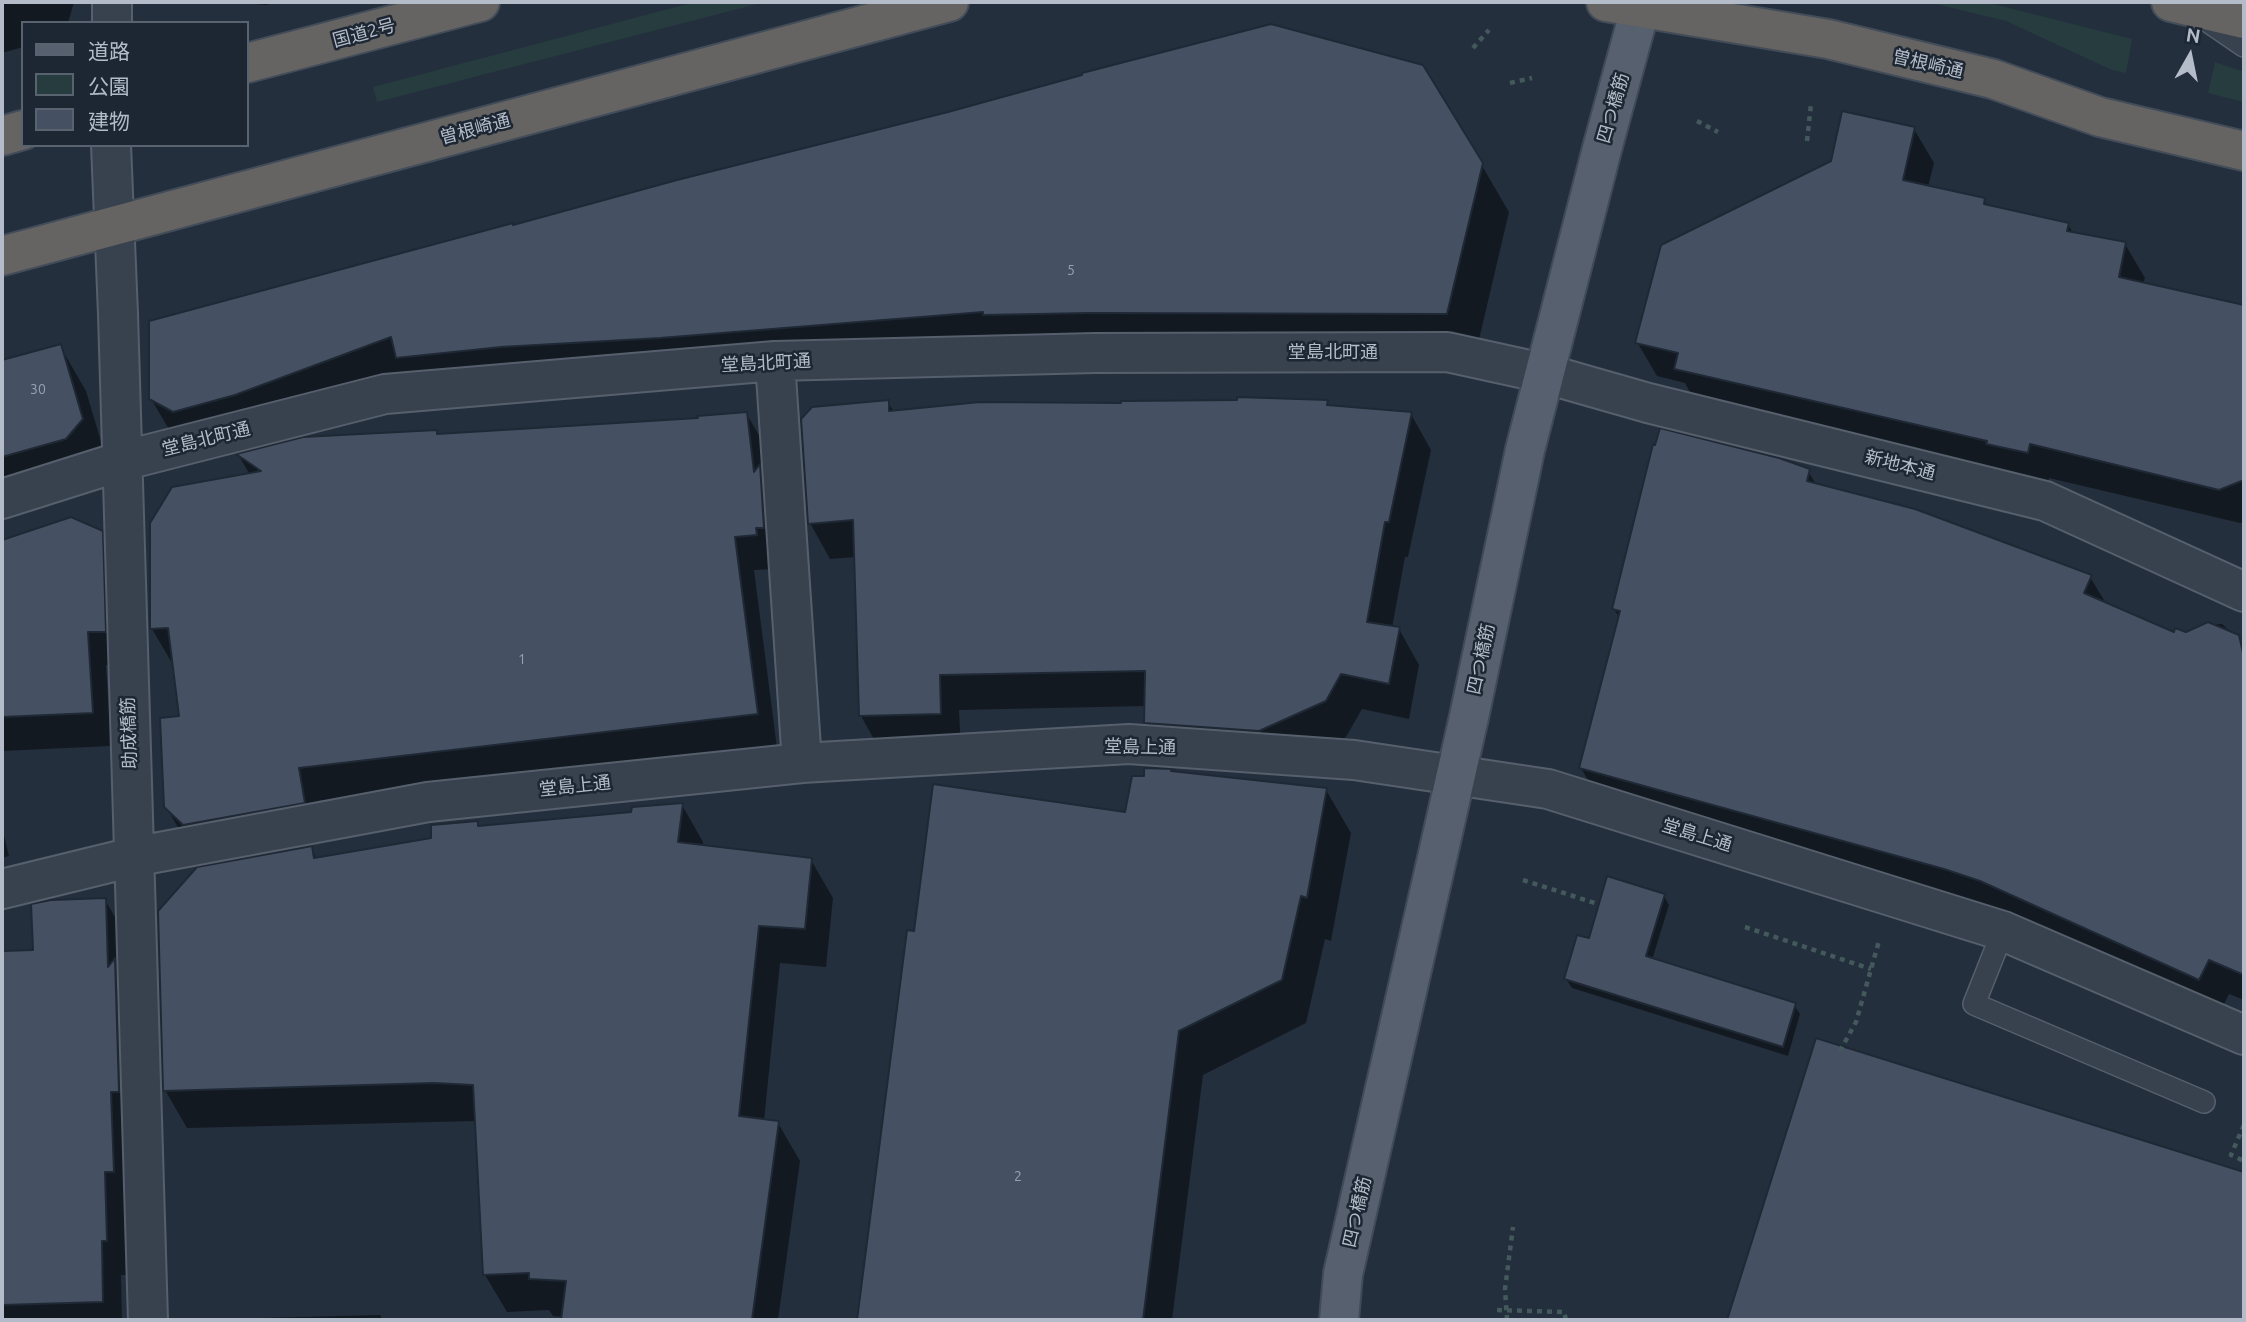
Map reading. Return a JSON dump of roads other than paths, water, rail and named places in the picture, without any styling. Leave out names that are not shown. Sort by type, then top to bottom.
[{"type":"highway","name":"国道2号","points":[[248,63],[480,2]]},
{"type":"highway","name":"曽根崎通","points":[[2,256],[948,2]]},
{"type":"highway","points":[[2177,3],[2244,19]]},
{"type":"highway","name":"曽根崎通","points":[[1629,4],[1828,38],[1993,79],[2100,117],[2244,151]]},
{"type":"highway","points":[[2,136],[21,131]]},
{"type":"main road","name":"四つ橋筋","points":[[1339,1320],[1343,1274],[1543,373],[1629,4]]},
{"type":"street","points":[[112,2],[113,21]]},
{"type":"street","name":"助成橋筋","points":[[111,147],[148,1320]]},
{"type":"street","name":"堂島北町通","points":[[2,499],[122,461],[385,394],[775,361],[1095,353],[1447,352],[1543,373]]},
{"type":"street","points":[[775,361],[802,763]]},
{"type":"street","name":"新地本通","points":[[1543,373],[1648,402],[2045,501],[2244,592]]},
{"type":"street","name":"堂島上通","points":[[2,889],[133,856],[428,802],[802,763],[1129,744],[1354,760],[1548,789],[2003,931],[2244,1035]]},
{"type":"lane","points":[[2177,3],[2244,46]]},
{"type":"lane","points":[[2003,931],[1974,1004],[2204,1102]]}]
